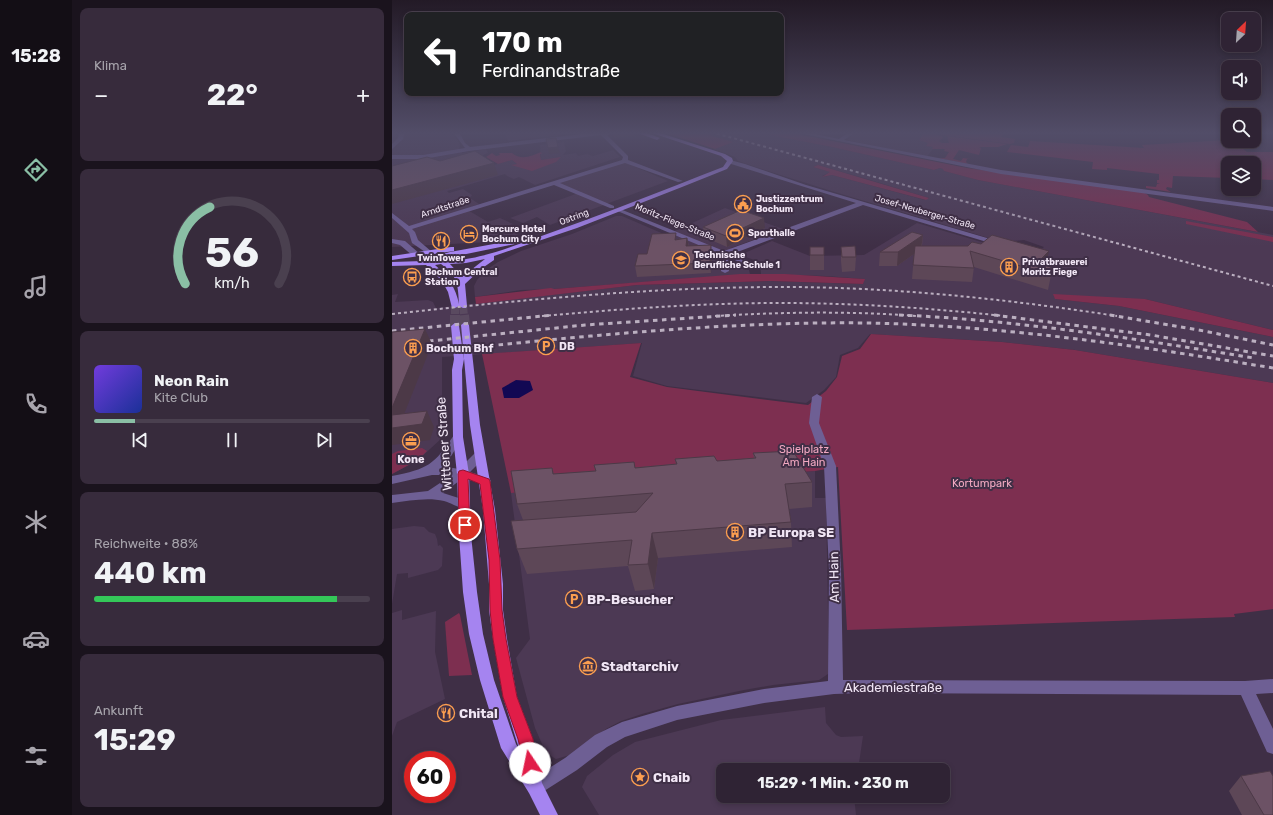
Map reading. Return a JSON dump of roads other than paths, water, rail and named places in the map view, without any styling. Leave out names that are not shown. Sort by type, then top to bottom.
[{"type":"main road","name":"Ostring","points":[[680,183],[710,170]]},
{"type":"main road","name":"Ostring","points":[[440,260],[473,260],[502,252],[558,233],[713,170]]},
{"type":"main road","name":"Ostring","points":[[440,260],[450,254],[492,247],[520,240],[615,209]]},
{"type":"main road","name":"Ostring","points":[[393,262],[428,252],[446,249],[473,250]]},
{"type":"main road","points":[[428,252],[453,269],[462,282]]},
{"type":"main road","points":[[418,255],[428,262],[446,281],[459,306],[462,282],[478,267],[502,252]]},
{"type":"main road","points":[[393,262],[428,262],[440,260]]},
{"type":"main road","name":"Wittener Straße","points":[[535,787],[525,739],[510,697],[505,670],[496,610],[494,560],[485,481],[460,325],[459,359],[457,370],[458,437],[463,474],[470,592],[476,634],[484,667],[510,748],[535,787],[549,815]]},
{"type":"street","name":"Arndtstraße","points":[[408,228],[592,170]]},
{"type":"street","points":[[649,170],[680,183]]},
{"type":"street","name":"Josef-Neuberger-Straße","points":[[755,170],[1007,246]]},
{"type":"street","points":[[992,170],[1273,208]]},
{"type":"street","name":"Moritz-Fiege-Straße","points":[[553,182],[758,267],[765,267]]},
{"type":"street","points":[[724,253],[731,252],[862,203]]},
{"type":"street","points":[[392,215],[414,234],[415,241],[428,252]]},
{"type":"street","points":[[392,241],[402,243],[418,255]]},
{"type":"street","name":"Moritz-Fiege-Straße","points":[[724,253],[725,271]]},
{"type":"street","name":"Am Hain","points":[[817,397],[814,423],[830,466],[835,570],[836,675],[834,687]]},
{"type":"street","points":[[427,472],[444,458],[458,437]]},
{"type":"street","points":[[430,495],[445,487],[463,474],[480,455]]},
{"type":"street","points":[[392,480],[427,472],[444,470],[485,481]]},
{"type":"street","points":[[392,500],[430,495],[444,497],[464,504]]},
{"type":"street","name":"Akademiestraße","points":[[535,787],[571,764],[601,741],[622,730],[676,713],[764,696],[834,687],[873,686],[1245,688],[1273,686]]},
{"type":"street","points":[[1245,688],[1273,746]]},
{"type":"tunnel","points":[[455,306],[455,326]]},
{"type":"tunnel","points":[[463,306],[464,316]]},
{"type":"tunnel","points":[[464,315],[465,325]]},
{"type":"railway","points":[[850,170],[1273,286]]},
{"type":"railway","points":[[392,314],[587,295],[684,289],[782,287],[866,289],[950,295],[1034,304],[1117,316]]},
{"type":"railway","points":[[548,315],[661,307],[780,303],[892,306],[997,315]]},
{"type":"railway","points":[[730,315],[867,313],[917,316]]},
{"type":"railway","points":[[392,331],[548,315]]},
{"type":"railway","points":[[542,316],[548,315]]},
{"type":"railway","points":[[548,315],[553,315]]},
{"type":"railway","points":[[420,342],[585,325],[730,315]]},
{"type":"railway","points":[[715,316],[730,315]]},
{"type":"railway","points":[[730,315],[736,315]]},
{"type":"railway","points":[[899,315],[988,321],[1077,331],[1254,358]]},
{"type":"railway","points":[[997,315],[1004,316]]},
{"type":"railway","points":[[997,315],[1151,335],[1273,356]]},
{"type":"railway","points":[[1110,315],[1204,331],[1273,345]]},
{"type":"railway","points":[[418,353],[587,336],[700,328],[813,323],[870,323],[971,328],[1072,338],[1273,368]]},
{"type":"place","name":"Justizzentrum Bochum","points":[[743,204]]},
{"type":"place","name":"Sporthalle","points":[[735,233]]},
{"type":"place","name":"Mercure Hotel Bochum City","points":[[469,234]]},
{"type":"place","name":"TwinTower","points":[[441,241]]},
{"type":"place","name":"Technische Berufliche Schule 1","points":[[681,260]]},
{"type":"place","name":"Privatbrauerei Moritz Fiege","points":[[1009,267]]},
{"type":"place","name":"Bochum Central Station","points":[[412,277]]},
{"type":"place","name":"DB","points":[[546,346]]},
{"type":"place","name":"Bochum Bhf","points":[[413,348]]},
{"type":"place","name":"Kone","points":[[411,441]]},
{"type":"place","name":"BP Europa SE","points":[[735,532]]},
{"type":"place","name":"BP-Besucher","points":[[574,599]]},
{"type":"place","name":"Stadtarchiv","points":[[588,666]]},
{"type":"place","name":"Chital","points":[[446,713]]},
{"type":"place","name":"Chaib","points":[[640,777]]},
{"type":"park label","name":"Spielplatz Am Hain","points":[[804,455]]},
{"type":"park label","name":"Kortumpark","points":[[982,483]]}]
